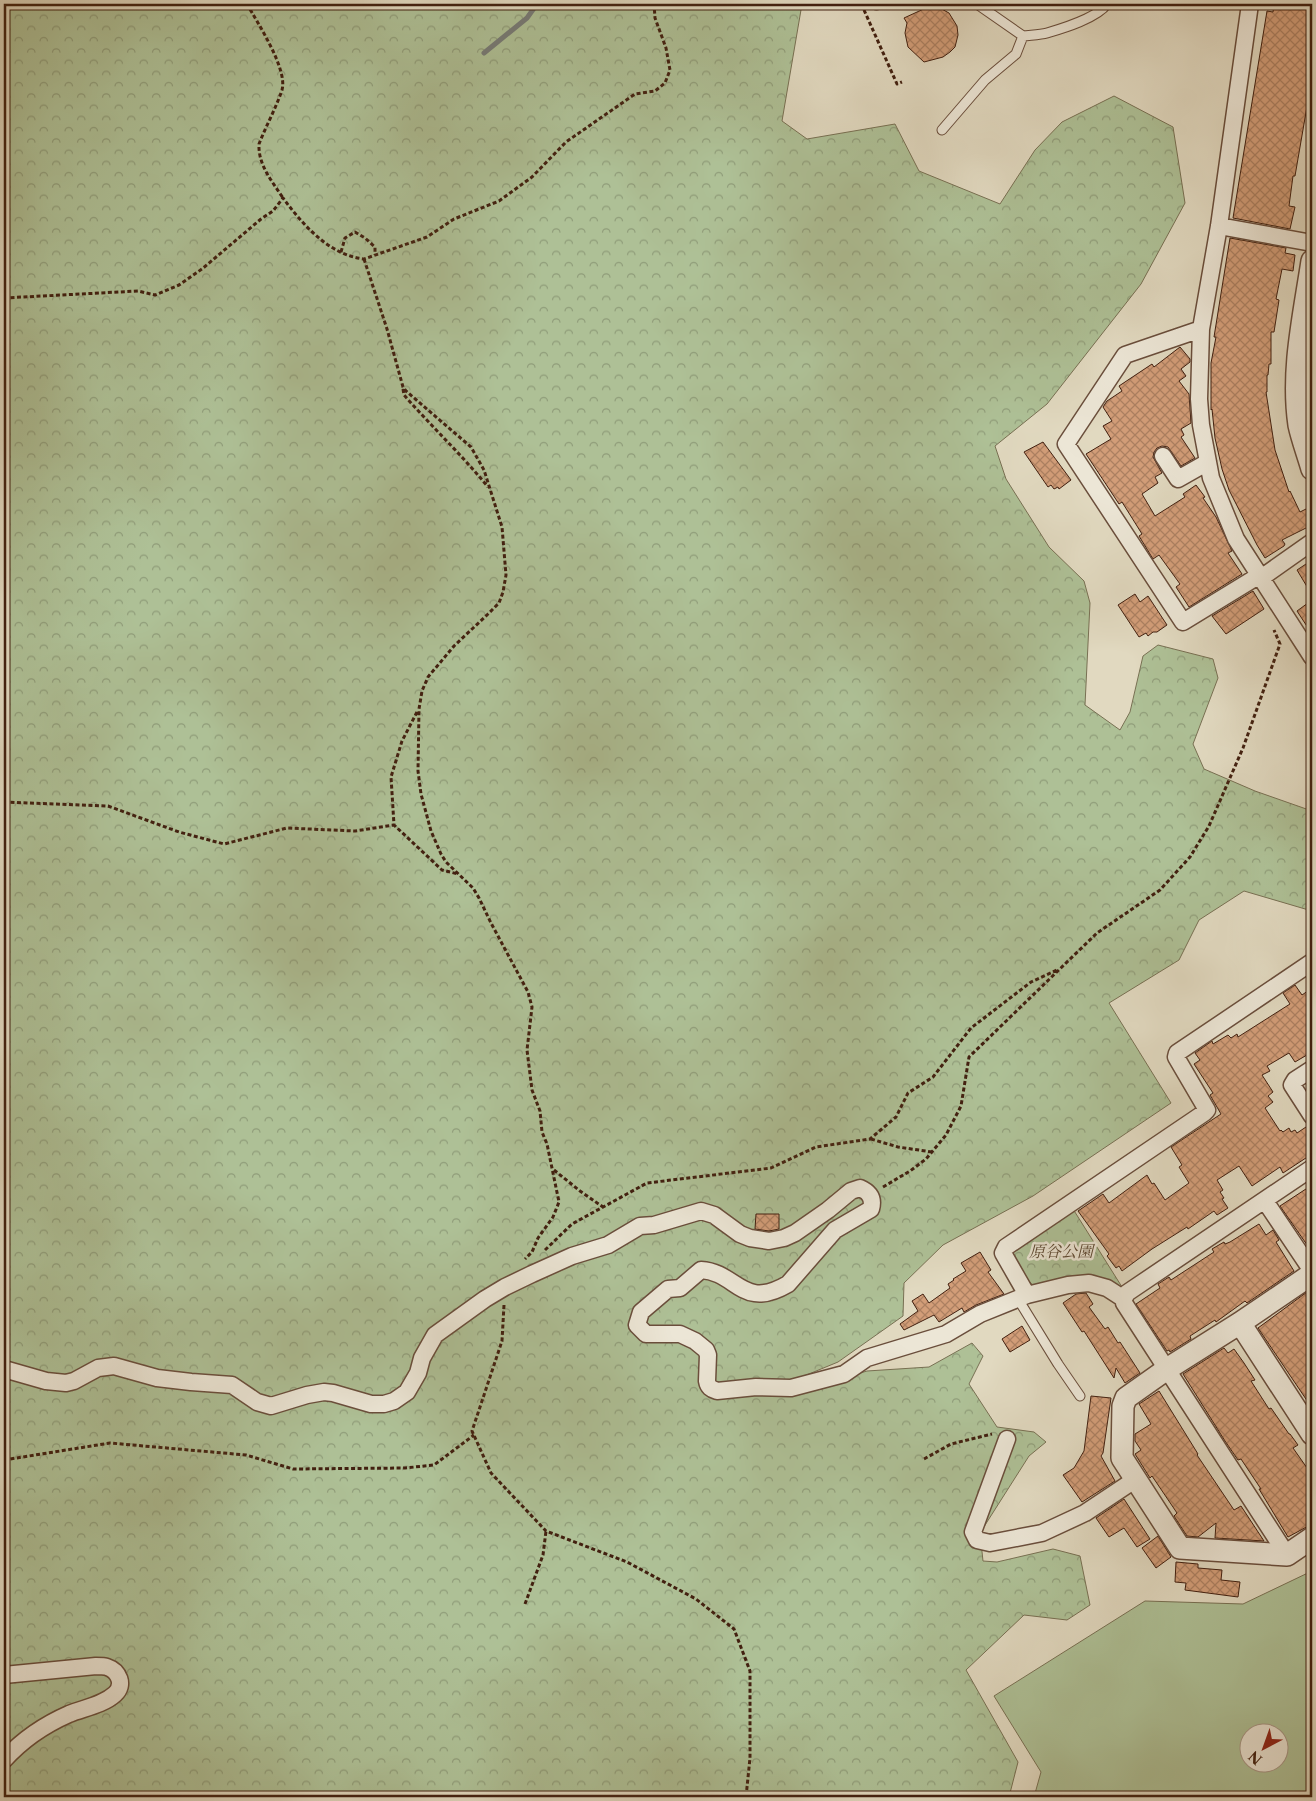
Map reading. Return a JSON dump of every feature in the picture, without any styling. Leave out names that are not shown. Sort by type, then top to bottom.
[{"type":"street","points":[[1250,4],[1219,226],[1201,329],[1199,399],[1201,425],[1211,478],[1236,539],[1312,657]]},
{"type":"street","points":[[1219,226],[1312,243]]},
{"type":"street","points":[[1312,261],[1298,349],[1297,385],[1300,426],[1312,469]]},
{"type":"street","points":[[1201,329],[1125,355],[1066,444],[1183,622],[1254,578],[1261,578],[1312,542]]},
{"type":"street","points":[[1163,456],[1178,479],[1208,462]]},
{"type":"street","points":[[1022,1297],[1003,1253],[1006,1247],[1204,1113],[1206,1110],[1176,1057],[1177,1053],[1312,962]]},
{"type":"street","points":[[1312,1069],[1295,1080],[1292,1086],[1312,1116]]},
{"type":"street","points":[[1287,1555],[1124,1303],[1124,1298],[1127,1292],[1312,1168]]},
{"type":"street","points":[[4,1369],[46,1381],[66,1383],[74,1381],[98,1368],[114,1366],[157,1378],[232,1385],[257,1402],[271,1406],[324,1392],[371,1404],[394,1402],[407,1392],[418,1373],[422,1358],[435,1336],[485,1299],[505,1287],[572,1256],[608,1245],[640,1226],[654,1225],[701,1211],[714,1215],[740,1234],[769,1241],[784,1238],[795,1233],[828,1210],[851,1191],[860,1188],[869,1194],[873,1204],[871,1209],[835,1230],[788,1284],[778,1290],[759,1294],[748,1292],[716,1273],[701,1270],[680,1288],[668,1289],[641,1312],[637,1325],[646,1334],[680,1334],[695,1341],[706,1350],[708,1362],[707,1381],[708,1386],[712,1389],[717,1391],[756,1387],[791,1388],[844,1374],[866,1358],[946,1334],[980,1314],[1022,1297],[1068,1285],[1089,1283],[1107,1288],[1124,1298]]},
{"type":"street","points":[[1265,1201],[1312,1272],[1240,1323],[1166,1369],[1126,1398],[1123,1406],[1122,1458],[1180,1548],[1287,1555],[1312,1538]]},
{"type":"street","points":[[1240,1323],[1312,1434]]},
{"type":"street","points":[[1007,1439],[973,1532],[977,1540],[990,1543],[1042,1533],[1085,1513],[1136,1479]]},
{"type":"street","points":[[4,1675],[96,1666],[107,1667],[114,1672],[119,1678],[120,1684],[119,1689],[108,1698],[68,1715],[27,1737],[4,1760]]},
{"type":"lane","points":[[977,4],[1023,36],[1045,34],[1082,20],[1103,10],[1107,4]]},
{"type":"lane","points":[[942,130],[985,80],[1016,54],[1023,36]]},
{"type":"lane","points":[[1022,1297],[1058,1364],[1080,1396]]},
{"type":"path","points":[[247,4],[273,51],[279,66],[283,88],[259,144],[263,167],[304,226],[341,252],[354,258],[364,259],[426,237],[454,219],[500,201],[532,177],[566,142],[635,94],[655,91],[665,83],[670,70],[666,48],[655,18],[654,4]]},
{"type":"path","points":[[878,5],[864,10],[897,84],[902,82]]},
{"type":"path","points":[[4,298],[138,291],[155,295],[179,285],[202,270],[261,219],[273,211],[283,198]]},
{"type":"path","points":[[341,252],[345,238],[355,232],[375,247],[375,255]]},
{"type":"path","points":[[364,259],[392,346],[404,395],[437,433],[472,467],[490,489]]},
{"type":"path","points":[[403,387],[471,447],[484,470],[502,527],[506,575],[499,602],[454,646],[428,677],[422,691],[419,709],[418,771],[421,794],[431,830],[441,854],[479,898],[528,992],[532,1006],[527,1050],[532,1090],[540,1111],[542,1132],[547,1144],[559,1202],[553,1218],[538,1238],[532,1252],[519,1262]]},
{"type":"path","points":[[869,1194],[910,1171],[926,1159],[946,1134],[961,1106],[969,1057],[1097,933],[1160,890],[1190,857],[1209,826],[1243,748],[1280,644]]},
{"type":"path","points":[[419,709],[402,741],[390,777],[394,825],[442,870],[459,874]]},
{"type":"path","points":[[4,802],[108,806],[179,832],[224,844],[287,828],[355,831],[394,825]]},
{"type":"path","points":[[870,1138],[896,1117],[908,1093],[933,1077],[971,1028],[1031,982],[1060,968]]},
{"type":"path","points":[[541,1254],[572,1224],[647,1183],[771,1168],[816,1147],[870,1138],[898,1147],[932,1152]]},
{"type":"path","points":[[553,1169],[603,1207]]},
{"type":"path","points":[[505,1287],[502,1341],[472,1431],[491,1473],[546,1531],[628,1562],[696,1599],[734,1629],[750,1672],[750,1758],[746,1797]]},
{"type":"path","points":[[924,1459],[951,1444],[976,1437],[1000,1432],[1007,1439]]},
{"type":"path","points":[[4,1460],[110,1443],[246,1455],[293,1469],[405,1468],[434,1465],[474,1435]]},
{"type":"path","points":[[525,1604],[543,1555],[546,1531]]},
{"type":"green space","points":[[4,4],[802,4],[782,121],[807,139],[895,124],[919,171],[1000,204],[1035,150],[1062,122],[1114,96],[1173,127],[1185,203],[1141,284],[1047,404],[995,446],[1006,479],[1049,547],[1084,581],[1090,603],[1085,705],[1120,730],[1130,712],[1143,656],[1158,645],[1213,659],[1218,678],[1193,744],[1204,769],[1255,791],[1312,811],[1312,911],[1244,891],[1199,920],[1179,960],[1109,1003],[1171,1103],[1033,1196],[943,1245],[904,1283],[903,1316],[838,1362],[787,1383],[787,1395],[867,1371],[929,1367],[972,1343],[983,1356],[969,1384],[997,1427],[1034,1432],[1046,1442],[1029,1456],[980,1533],[983,1561],[997,1562],[1053,1549],[1080,1556],[1090,1605],[1067,1620],[1024,1615],[966,1670],[1018,1762],[1009,1797],[4,1797]]},
{"type":"green space","name":"原谷公園","points":[[1073,1209],[1122,1287],[1037,1288],[1029,1282],[1021,1271],[1013,1255],[1013,1250]]},
{"type":"green space","points":[[1312,1571],[1312,1797],[1034,1797],[1041,1772],[994,1696],[1145,1601],[1243,1604]]},
{"type":"building","points":[[1274,4],[1297,4],[1312,8],[1312,53],[1307,89],[1310,89],[1295,176],[1293,176],[1289,206],[1295,207],[1290,229],[1233,218],[1267,11],[1273,12]]},
{"type":"building","points":[[928,7],[938,7],[949,13],[957,26],[958,35],[955,47],[950,52],[943,57],[924,62],[908,47],[905,33],[907,23],[904,18]]},
{"type":"building","points":[[1230,238],[1286,248],[1285,253],[1295,255],[1293,271],[1282,269],[1276,299],[1279,300],[1274,332],[1271,332],[1271,364],[1269,364],[1267,375],[1266,392],[1275,450],[1289,492],[1300,512],[1306,509],[1312,525],[1282,540],[1285,544],[1284,546],[1265,558],[1229,490],[1215,438],[1211,410],[1211,363]]},
{"type":"building","points":[[1180,347],[1190,359],[1190,362],[1181,369],[1186,376],[1179,381],[1189,394],[1191,423],[1181,429],[1184,435],[1181,437],[1195,458],[1181,466],[1168,447],[1162,446],[1157,448],[1153,457],[1162,473],[1155,477],[1158,483],[1142,494],[1155,516],[1185,497],[1183,494],[1196,485],[1216,517],[1232,551],[1228,553],[1242,574],[1189,607],[1176,587],[1180,584],[1159,555],[1153,559],[1139,536],[1142,534],[1122,502],[1119,504],[1086,454],[1111,439],[1103,426],[1112,421],[1103,407],[1107,401],[1122,391],[1119,386],[1152,364],[1154,367]]},
{"type":"building","points":[[1043,442],[1071,480],[1059,489],[1058,487],[1054,489],[1051,485],[1048,487],[1024,452]]},
{"type":"building","points":[[1312,560],[1312,595],[1297,570]]},
{"type":"building","points":[[1253,591],[1264,609],[1226,634],[1212,616]]},
{"type":"building","points":[[1135,594],[1140,602],[1148,596],[1167,625],[1148,636],[1146,633],[1139,637],[1118,605]]},
{"type":"building","points":[[1312,600],[1312,634],[1297,611]]},
{"type":"building","points":[[1295,985],[1302,995],[1312,988],[1312,1052],[1295,1062],[1289,1053],[1267,1066],[1270,1071],[1262,1075],[1273,1092],[1268,1096],[1273,1102],[1265,1108],[1280,1131],[1283,1132],[1289,1128],[1291,1132],[1295,1130],[1297,1133],[1309,1125],[1312,1126],[1312,1154],[1283,1173],[1280,1167],[1252,1186],[1239,1166],[1217,1180],[1223,1190],[1220,1192],[1224,1198],[1222,1199],[1228,1208],[1217,1215],[1214,1211],[1188,1229],[1187,1227],[1122,1271],[1119,1266],[1116,1268],[1107,1256],[1109,1254],[1078,1211],[1103,1194],[1109,1203],[1147,1175],[1165,1200],[1189,1183],[1179,1167],[1182,1165],[1171,1147],[1221,1114],[1210,1095],[1213,1093],[1194,1064],[1200,1060],[1195,1053],[1212,1041],[1213,1044],[1228,1035],[1231,1038],[1237,1034],[1238,1037],[1290,1004],[1283,993]]},
{"type":"building","points":[[1312,1185],[1312,1252],[1280,1206]]},
{"type":"building","points":[[756,1214],[779,1214],[779,1229],[769,1231],[755,1229]]},
{"type":"building","points":[[1259,1224],[1266,1235],[1273,1230],[1279,1240],[1276,1242],[1294,1271],[1247,1303],[1245,1301],[1216,1322],[1215,1320],[1190,1336],[1191,1339],[1170,1352],[1169,1350],[1167,1351],[1136,1304],[1160,1288],[1158,1284],[1169,1277],[1171,1280],[1214,1252],[1212,1249],[1224,1242],[1225,1244],[1230,1242]]},
{"type":"building","points":[[980,1252],[991,1270],[988,1272],[1004,1294],[964,1312],[962,1308],[939,1322],[934,1315],[904,1330],[900,1324],[918,1311],[912,1301],[923,1294],[929,1303],[950,1288],[948,1284],[966,1271],[961,1263]]},
{"type":"building","points":[[1307,1292],[1312,1300],[1312,1408],[1258,1328]]},
{"type":"building","points":[[1086,1293],[1093,1304],[1089,1307],[1105,1329],[1108,1327],[1118,1343],[1120,1342],[1140,1373],[1125,1383],[1116,1368],[1114,1378],[1084,1331],[1082,1332],[1063,1303],[1076,1294]]},
{"type":"building","points":[[1022,1326],[1030,1340],[1010,1352],[1002,1339]]},
{"type":"building","points":[[1224,1348],[1228,1353],[1234,1349],[1244,1363],[1255,1380],[1251,1381],[1269,1409],[1271,1408],[1298,1445],[1293,1448],[1312,1475],[1312,1524],[1288,1537],[1259,1489],[1261,1489],[1241,1459],[1238,1460],[1225,1441],[1183,1374]]},
{"type":"building","points":[[1159,1391],[1197,1455],[1234,1510],[1241,1506],[1264,1541],[1215,1538],[1216,1523],[1198,1537],[1187,1536],[1174,1516],[1177,1513],[1152,1476],[1150,1478],[1135,1454],[1141,1450],[1135,1441],[1135,1434],[1151,1424],[1139,1404]]},
{"type":"building","points":[[1091,1396],[1111,1398],[1101,1456],[1115,1481],[1082,1502],[1063,1475],[1074,1468],[1084,1451]]},
{"type":"building","points":[[1124,1499],[1150,1539],[1137,1547],[1124,1528],[1109,1537],[1096,1518]]},
{"type":"building","points":[[1158,1536],[1171,1557],[1156,1568],[1142,1548]]},
{"type":"building","points":[[1176,1562],[1198,1564],[1198,1568],[1222,1570],[1221,1580],[1240,1582],[1238,1597],[1185,1590],[1186,1583],[1175,1582]]},
{"type":"waterway","points":[[484,53],[527,18],[537,4]]}]
